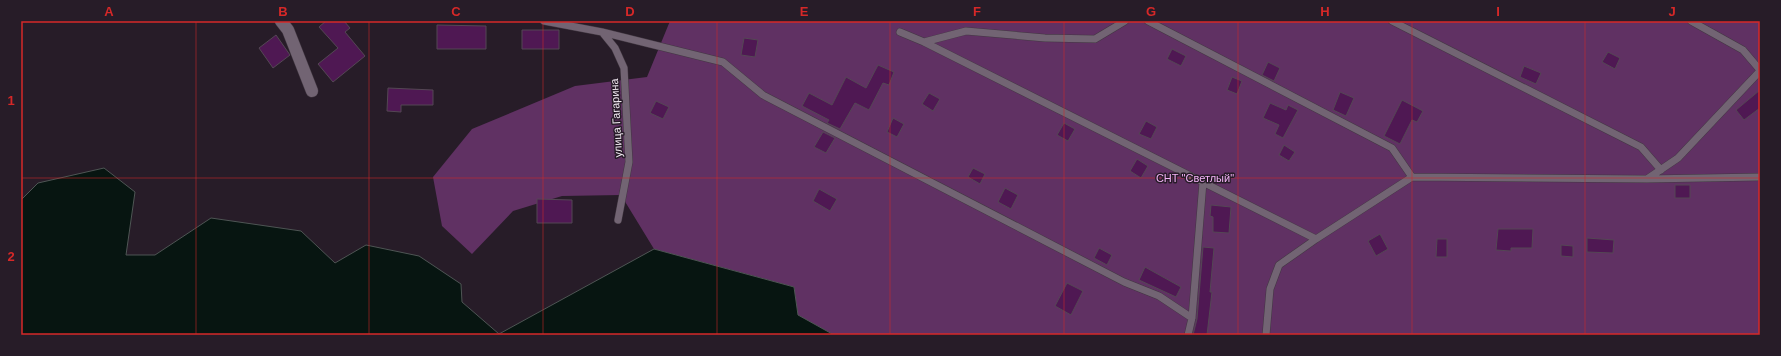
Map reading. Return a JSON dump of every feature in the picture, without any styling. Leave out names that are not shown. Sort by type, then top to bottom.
[{"type":"street","points":[[281,21],[288,30],[312,91]]},
{"type":"lane","points":[[544,21],[602,32],[723,62],[763,95],[1124,282],[1159,296],[1192,318]]},
{"type":"lane","points":[[924,42],[966,31],[1045,38],[1095,39],[1125,21]]},
{"type":"lane","points":[[1148,21],[1392,148],[1412,177]]},
{"type":"lane","points":[[1392,21],[1641,147],[1662,170]]},
{"type":"lane","points":[[1647,179],[1678,158],[1760,71],[1743,50],[1691,21]]},
{"type":"lane","name":"улица Гагарина","points":[[602,32],[615,48],[624,68],[629,162],[618,220]]},
{"type":"lane","points":[[900,32],[924,42],[1316,239]]},
{"type":"lane","points":[[1266,335],[1270,289],[1279,265],[1316,239],[1412,177],[1647,179],[1760,177]]},
{"type":"lane","points":[[1188,335],[1192,318],[1203,182]]},
{"type":"green space","name":"СНТ \"Светлый\"","points":[[670,21],[1760,21],[1760,335],[834,335],[797,315],[794,287],[654,249],[621,195],[562,196],[513,211],[472,254],[442,226],[433,177],[472,129],[575,86],[647,77]]},
{"type":"shaded area","points":[[104,168],[135,192],[126,255],[155,255],[211,218],[301,231],[335,263],[366,245],[419,256],[461,284],[462,302],[499,334],[654,249],[794,287],[798,315],[834,335],[21,335],[21,200],[38,183]]},
{"type":"building","points":[[326,21],[344,21],[350,28],[345,32],[365,56],[333,82],[318,64],[338,48],[319,27]]},
{"type":"building","points":[[437,25],[486,26],[486,49],[437,49]]},
{"type":"building","points":[[522,30],[559,30],[559,49],[522,49]]},
{"type":"building","points":[[276,35],[290,55],[273,68],[259,48]]},
{"type":"building","points":[[744,38],[758,40],[755,57],[741,55]]},
{"type":"building","points":[[1172,49],[1186,56],[1181,66],[1167,59]]},
{"type":"building","points":[[1608,52],[1620,58],[1615,69],[1602,62]]},
{"type":"building","points":[[1268,62],[1280,68],[1274,81],[1262,75]]},
{"type":"building","points":[[878,65],[894,72],[889,85],[883,83],[869,110],[855,103],[840,129],[827,123],[829,120],[802,106],[809,93],[832,105],[846,77],[866,88]]},
{"type":"building","points":[[1524,66],[1541,73],[1536,84],[1520,77]]},
{"type":"building","points":[[1232,77],[1242,81],[1237,94],[1227,90]]},
{"type":"building","points":[[388,88],[433,90],[433,105],[401,105],[401,112],[387,111]]},
{"type":"building","points":[[1760,90],[1760,108],[1744,120],[1736,110]]},
{"type":"building","points":[[1340,92],[1354,98],[1346,116],[1333,110]]},
{"type":"building","points":[[929,93],[940,99],[933,111],[922,104]]},
{"type":"building","points":[[1402,100],[1423,111],[1417,122],[1412,120],[1400,144],[1384,136]]},
{"type":"building","points":[[656,101],[669,107],[663,119],[650,113]]},
{"type":"building","points":[[1270,103],[1286,110],[1288,105],[1298,110],[1283,138],[1275,134],[1279,125],[1263,118]]},
{"type":"building","points":[[893,118],[904,124],[897,137],[887,132]]},
{"type":"building","points":[[1146,121],[1157,127],[1151,139],[1139,134]]},
{"type":"building","points":[[1064,123],[1075,129],[1068,141],[1057,135]]},
{"type":"building","points":[[823,132],[835,138],[826,153],[814,147]]},
{"type":"building","points":[[1284,145],[1295,152],[1289,161],[1279,155]]},
{"type":"building","points":[[1137,159],[1148,166],[1141,178],[1130,171]]},
{"type":"building","points":[[973,168],[985,174],[980,184],[968,177]]},
{"type":"building","points":[[1675,185],[1690,185],[1690,198],[1675,198]]},
{"type":"building","points":[[1005,188],[1018,195],[1011,209],[998,202]]},
{"type":"building","points":[[819,189],[837,199],[830,211],[813,201]]},
{"type":"building","points":[[537,199],[572,200],[572,223],[537,223]]},
{"type":"building","points":[[1211,205],[1231,207],[1229,233],[1213,232],[1213,217],[1210,216]]},
{"type":"building","points":[[1498,229],[1533,229],[1532,248],[1511,248],[1511,251],[1496,250]]},
{"type":"building","points":[[1380,234],[1388,249],[1376,256],[1368,241]]},
{"type":"building","points":[[1587,238],[1614,240],[1613,253],[1587,252]]},
{"type":"building","points":[[1437,239],[1447,239],[1447,257],[1436,257]]},
{"type":"building","points":[[1561,245],[1573,246],[1573,257],[1561,256]]},
{"type":"building","points":[[1203,247],[1214,248],[1210,292],[1212,292],[1207,335],[1193,335],[1197,319]]},
{"type":"building","points":[[1099,248],[1112,255],[1107,265],[1094,258]]},
{"type":"building","points":[[1145,267],[1181,287],[1176,297],[1139,280]]},
{"type":"building","points":[[1067,283],[1083,291],[1071,315],[1055,306]]}]
